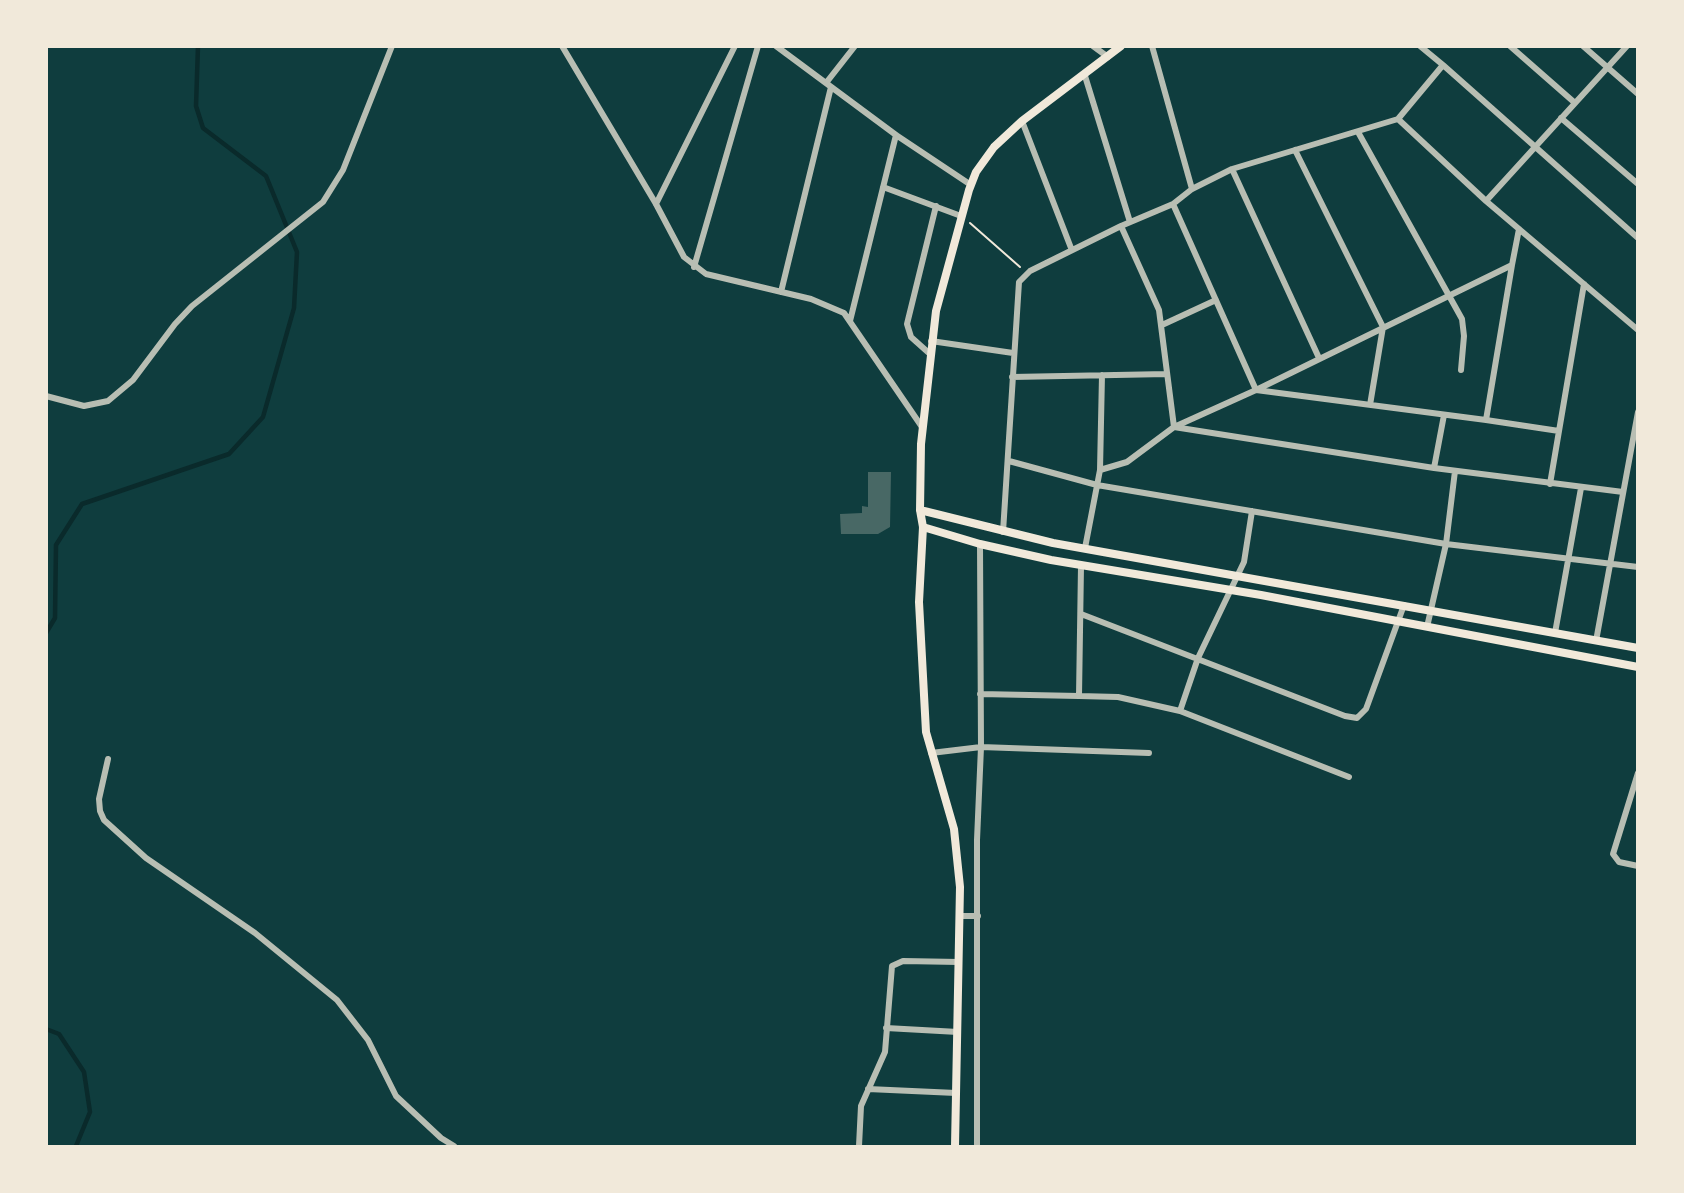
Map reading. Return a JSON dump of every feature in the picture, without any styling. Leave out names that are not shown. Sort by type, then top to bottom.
[{"type":"main road","points":[[955,1146],[960,887],[954,829],[931,753],[923,704],[920,656],[919,602],[923,526],[920,510],[922,427],[931,341],[936,311],[971,185],[994,147],[1022,121],[1085,76],[1121,46]]},
{"type":"main road","points":[[920,510],[1053,543],[1638,648]]},
{"type":"main road","points":[[923,526],[980,544],[1081,566],[1229,589],[1638,667]]},
{"type":"main road","points":[[1051,560],[1053,543]]},
{"type":"street","points":[[46,396],[84,406],[108,401],[133,380],[186,312],[315,211],[330,193],[343,170],[392,46]]},
{"type":"street","points":[[562,46],[656,204],[684,257],[694,267],[718,278],[781,292],[836,308],[850,321],[922,427]]},
{"type":"street","points":[[656,204],[735,46]]},
{"type":"street","points":[[694,267],[758,46]]},
{"type":"street","points":[[776,46],[896,135],[971,185]]},
{"type":"street","points":[[781,292],[828,85],[855,46]]},
{"type":"street","points":[[1093,46],[1108,57]]},
{"type":"street","points":[[1152,46],[1192,189]]},
{"type":"street","points":[[1420,46],[1638,238]]},
{"type":"street","points":[[1510,46],[1575,103]]},
{"type":"street","points":[[1583,46],[1638,94]]},
{"type":"street","points":[[1486,201],[1627,46]]},
{"type":"street","points":[[1003,532],[1009,461],[1013,353],[1019,286],[1026,273],[1071,248],[1173,204],[1192,189],[1232,169],[1398,119],[1443,65]]},
{"type":"street","points":[[1085,76],[1130,222]]},
{"type":"street","points":[[1561,118],[1638,183]]},
{"type":"street","points":[[1398,119],[1486,201],[1638,330]]},
{"type":"street","points":[[1022,121],[1071,248]]},
{"type":"street","points":[[1358,132],[1447,296],[1457,308],[1464,326],[1461,370]]},
{"type":"street","points":[[850,321],[896,135]]},
{"type":"street","points":[[1295,150],[1383,327],[1370,405]]},
{"type":"street","points":[[1232,169],[1319,358]]},
{"type":"street","points":[[884,187],[961,216]]},
{"type":"street","points":[[1173,204],[1256,390]]},
{"type":"street","points":[[930,354],[911,337],[907,324],[936,206]]},
{"type":"street","points":[[1121,226],[1159,310],[1174,427]]},
{"type":"street","points":[[1486,420],[1519,229]]},
{"type":"street","points":[[1100,470],[1127,462],[1174,427],[1256,390],[1512,265]]},
{"type":"street","points":[[1550,484],[1584,284]]},
{"type":"street","points":[[1162,325],[1216,300]]},
{"type":"street","points":[[931,341],[1013,353]]},
{"type":"street","points":[[1012,377],[1167,374]]},
{"type":"street","points":[[1085,549],[1100,470],[1102,375]]},
{"type":"street","points":[[1256,390],[1559,431]]},
{"type":"street","points":[[1596,640],[1638,412]]},
{"type":"street","points":[[1434,468],[1444,415]]},
{"type":"street","points":[[1174,427],[1434,468],[1623,492]]},
{"type":"street","points":[[1009,461],[1097,485],[1446,544],[1638,567]]},
{"type":"street","points":[[1427,627],[1446,544],[1455,471]]},
{"type":"street","points":[[1554,633],[1581,488]]},
{"type":"street","points":[[1180,711],[1198,658],[1229,589],[1239,575],[1247,548],[1252,511]]},
{"type":"street","points":[[977,1146],[981,747],[980,544]]},
{"type":"street","points":[[1079,696],[1081,566]]},
{"type":"street","points":[[1081,614],[1345,716],[1357,718],[1366,709],[1404,605]]},
{"type":"street","points":[[980,694],[1118,697],[1180,711],[1349,777]]},
{"type":"street","points":[[931,753],[981,747],[1149,753]]},
{"type":"street","points":[[108,759],[99,799],[100,812],[104,820],[146,858],[255,933],[337,1000],[368,1040],[396,1095],[441,1138],[454,1146]]},
{"type":"street","points":[[1638,773],[1613,854],[1619,862],[1638,866]]},
{"type":"street","points":[[960,916],[978,916]]},
{"type":"street","points":[[859,1146],[860,1112],[868,1089],[884,1059],[892,966],[903,961],[959,962]]},
{"type":"street","points":[[886,1028],[958,1032]]},
{"type":"street","points":[[868,1089],[956,1093]]},
{"type":"path","points":[[961,216],[1026,273]]},
{"type":"building","points":[[868,472],[891,472],[890,527],[878,534],[841,534],[840,514],[862,513],[862,506],[868,507]]},
{"type":"waterway","points":[[46,633],[55,618],[56,545],[82,504],[229,454],[263,417],[294,308],[297,252],[266,176],[203,128],[196,106],[198,46]]},
{"type":"waterway","points":[[46,1029],[59,1034],[84,1072],[90,1112],[76,1146]]}]
